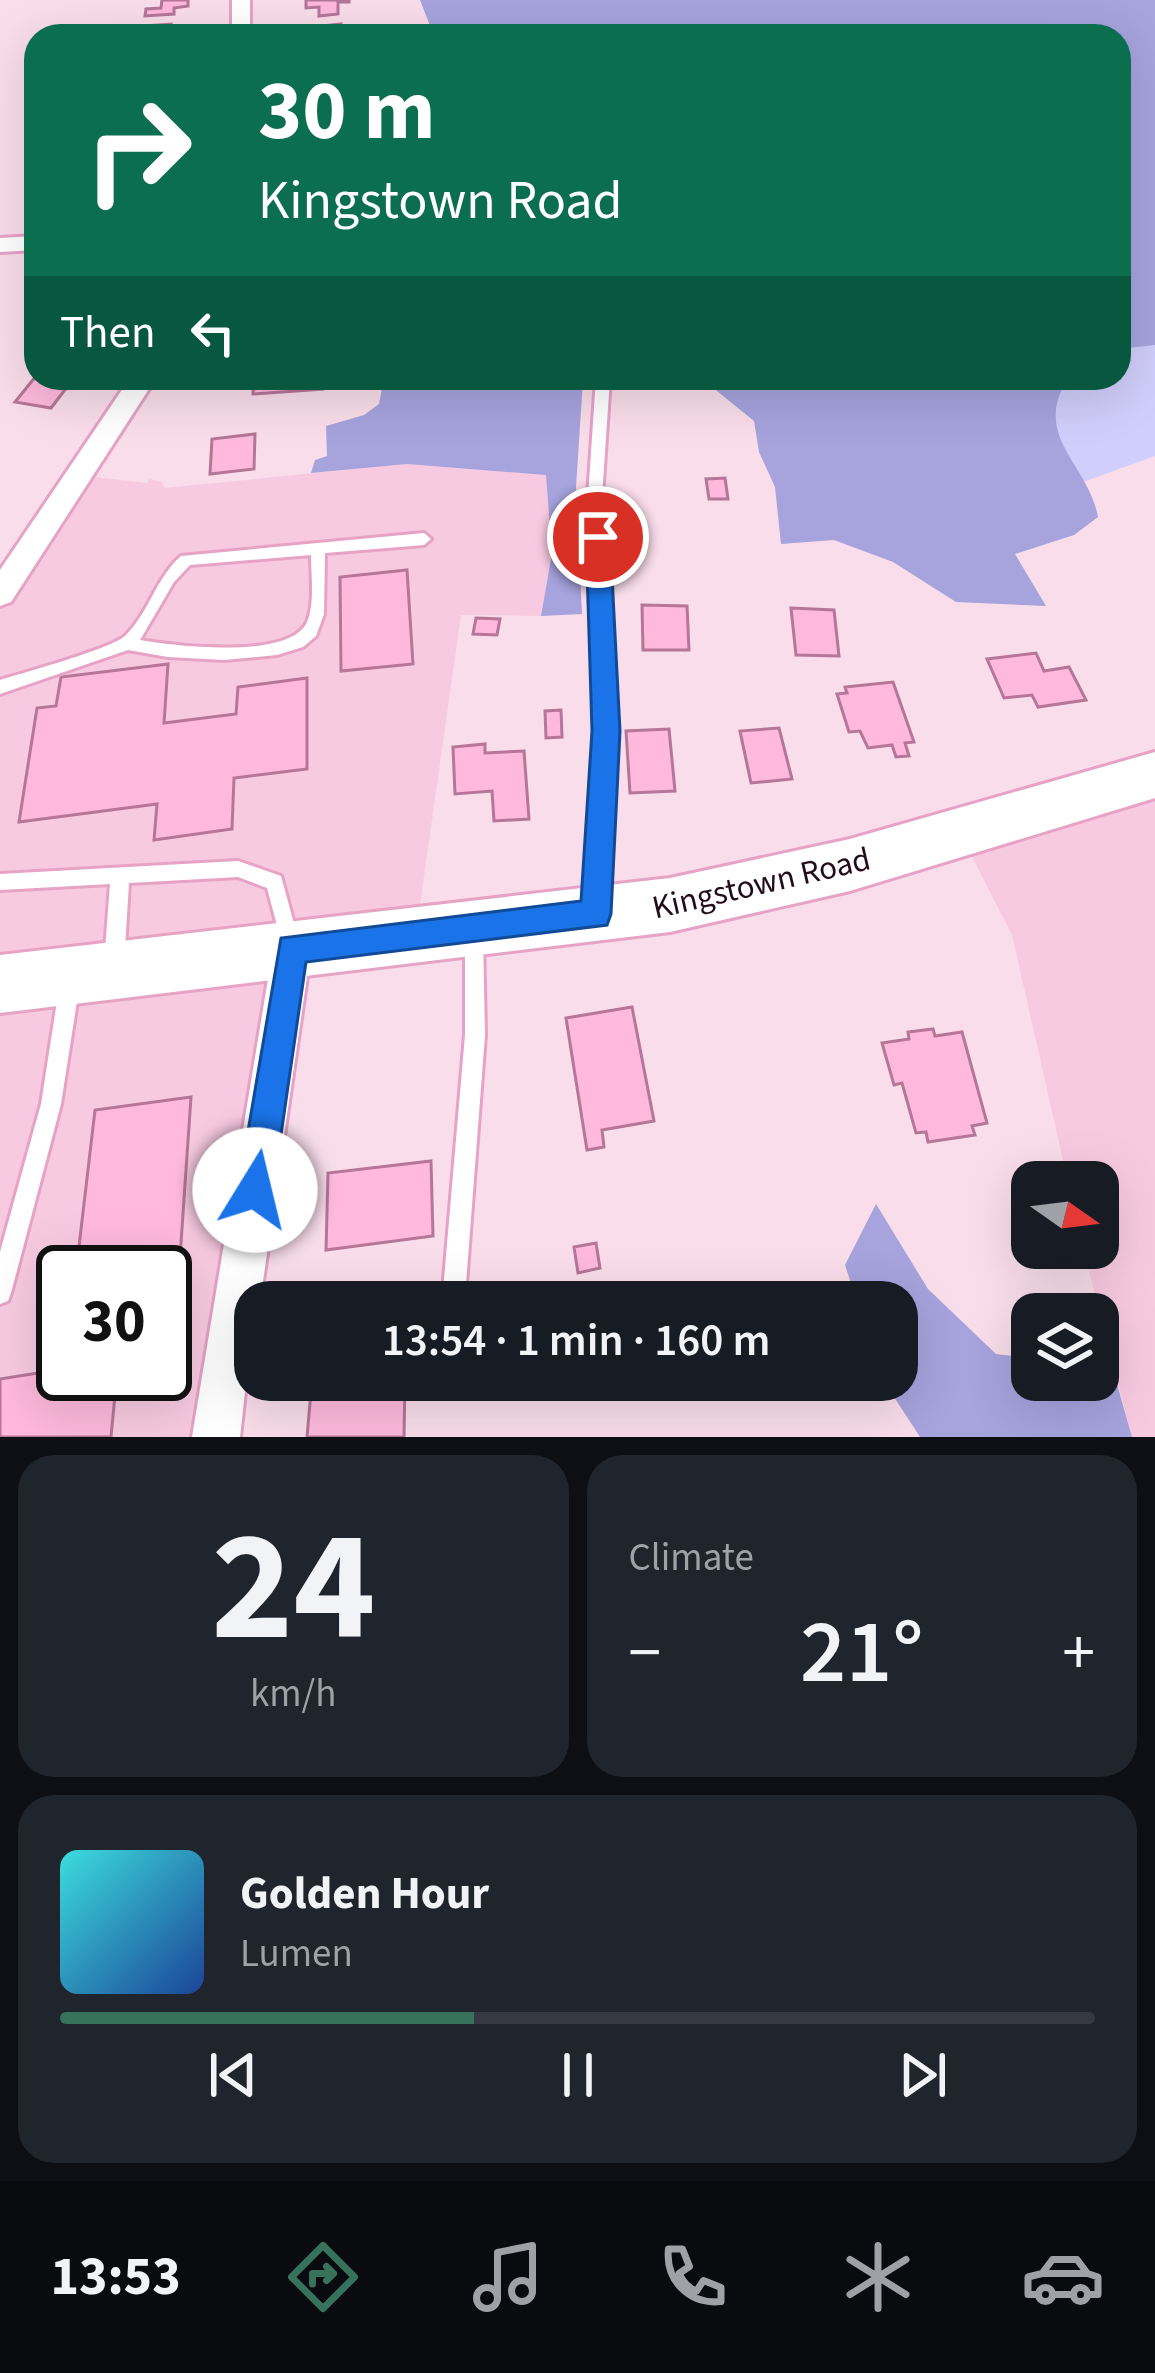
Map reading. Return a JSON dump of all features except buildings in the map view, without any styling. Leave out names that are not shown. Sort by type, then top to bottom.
[{"type":"main road","name":"Kingstown Road","points":[[0,984],[670,905],[850,865],[1155,776]]},
{"type":"street","points":[[0,594],[135,390]]},
{"type":"street","points":[[216,1437],[292,949]]},
{"type":"lane","points":[[596,914],[606,731],[596,497],[602,390]]},
{"type":"lane","points":[[0,687],[128,644],[142,629],[176,568],[186,560],[424,539]]},
{"type":"lane","points":[[128,644],[174,652],[289,647],[310,632],[316,620],[318,548]]},
{"type":"lane","points":[[0,881],[238,868],[274,882],[292,949]]},
{"type":"lane","points":[[0,1293],[120,875]]},
{"type":"lane","points":[[455,1281],[473,1059],[474,930]]},
{"type":"shaded area","points":[[420,0],[1155,0],[1155,345],[1131,348],[1131,24],[429,24]]},
{"type":"shaded area","points":[[1131,131],[1155,144],[1155,456],[1039,498],[762,390],[1131,390]]},
{"type":"shaded area","points":[[382,390],[582,390],[576,487],[582,614],[541,616],[552,553],[546,475],[407,464],[311,473],[315,460],[327,456],[326,426],[364,415],[379,404]]},
{"type":"shaded area","points":[[716,390],[1062,390],[1056,417],[1059,434],[1098,517],[1074,535],[1015,554],[1046,606],[956,602],[893,562],[834,540],[781,544],[775,487],[759,452],[754,421]]},
{"type":"shaded area","points":[[407,464],[547,475],[552,553],[541,616],[461,615],[416,933],[297,953],[202,1437],[0,1437],[0,602],[94,477],[162,482],[164,488]]},
{"type":"shaded area","points":[[1155,775],[1155,1437],[1132,1437],[1119,1387],[1119,1293],[1095,1293],[1088,1269],[1119,1269],[1119,1161],[1063,1161],[1012,935],[966,845]]},
{"type":"shaded area","points":[[876,1204],[928,1289],[996,1354],[1011,1356],[1011,1401],[1119,1401],[1119,1391],[1132,1437],[920,1437],[897,1401],[918,1401],[918,1281],[850,1281],[845,1265]]},
{"type":"route","points":[[255,1190],[292,949],[596,914],[606,731],[598,537]]}]
